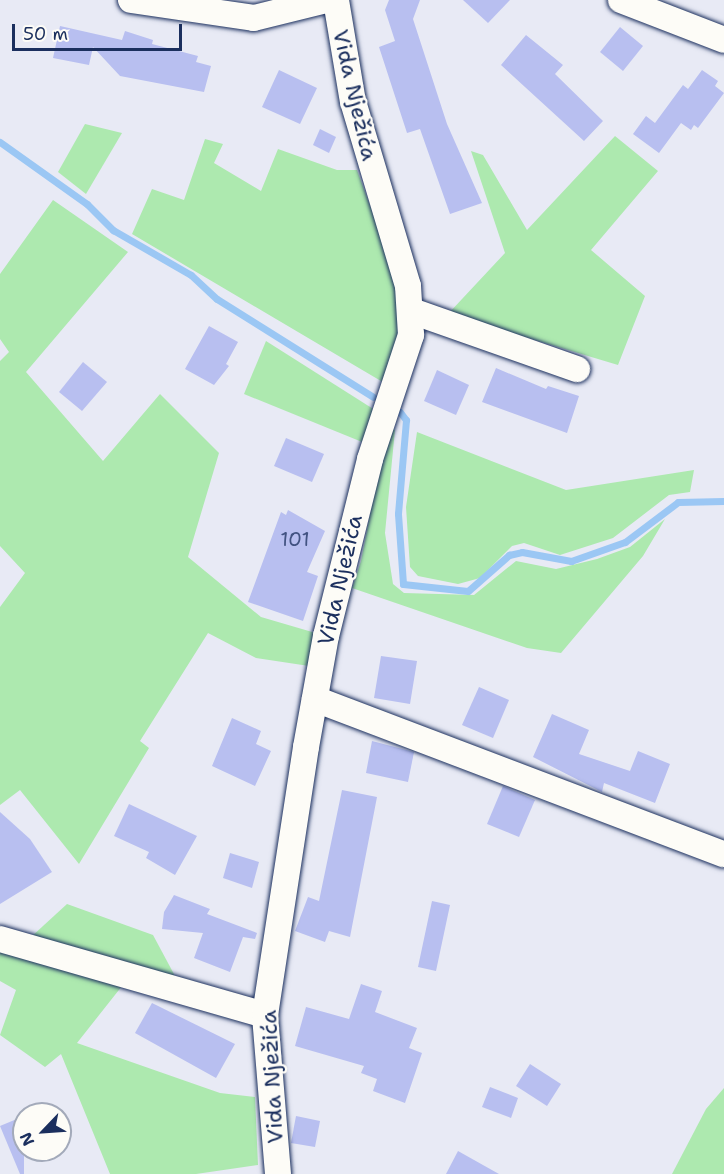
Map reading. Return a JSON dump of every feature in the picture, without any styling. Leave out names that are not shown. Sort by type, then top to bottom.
[{"type":"street","points":[[131,0],[254,18],[327,0]]},
{"type":"street","name":"Vida Nježića","points":[[278,1174],[265,1015],[315,699],[370,459],[406,354],[412,311],[353,102],[336,0]]},
{"type":"street","points":[[621,0],[724,40]]},
{"type":"street","points":[[412,311],[577,369]]},
{"type":"street","points":[[315,699],[724,854]]},
{"type":"street","points":[[0,939],[265,1015]]},
{"type":"green space","points":[[85,124],[122,133],[86,194],[58,172]]},
{"type":"green space","points":[[615,136],[658,171],[591,250],[645,296],[618,365],[448,314],[505,253],[471,151],[483,155],[527,230]]},
{"type":"green space","points":[[205,139],[223,144],[214,163],[261,191],[278,149],[337,170],[357,170],[398,282],[398,348],[386,384],[132,234],[152,189],[184,200]]},
{"type":"green space","points":[[53,200],[128,252],[26,372],[103,461],[160,394],[219,453],[188,557],[261,617],[319,634],[309,666],[256,658],[208,633],[140,741],[149,748],[79,864],[20,790],[0,805],[0,607],[25,573],[0,546],[0,361],[9,352],[0,339],[0,274]]},
{"type":"green space","points":[[266,341],[378,412],[367,444],[244,394]]},
{"type":"green space","points":[[387,426],[395,430],[385,533],[393,584],[404,593],[474,595],[516,561],[556,569],[597,559],[630,547],[665,519],[643,556],[561,653],[527,648],[352,588],[361,561]]},
{"type":"green space","points":[[417,432],[566,490],[694,470],[690,492],[669,495],[613,538],[560,555],[524,543],[512,546],[480,578],[458,584],[418,576],[410,567],[406,507]]},
{"type":"green space","points":[[67,904],[153,935],[175,976],[31,937]]},
{"type":"green space","points":[[0,950],[126,981],[77,1043],[220,1093],[255,1097],[258,1165],[196,1174],[110,1174],[61,1054],[45,1067],[0,1035],[16,990],[0,981]]},
{"type":"green space","points":[[724,1088],[724,1174],[672,1174],[706,1109]]},
{"type":"building","points":[[389,0],[420,0],[413,19],[447,124],[482,203],[450,214],[420,129],[407,133],[379,47],[395,41],[385,10]]},
{"type":"building","points":[[463,0],[510,0],[488,23]]},
{"type":"building","points":[[60,26],[122,40],[125,31],[153,40],[152,44],[198,56],[196,62],[211,66],[204,92],[120,76],[93,47],[89,65],[53,58]]},
{"type":"building","points":[[620,27],[643,46],[623,71],[600,52]]},
{"type":"building","points":[[526,35],[563,65],[555,74],[603,121],[584,141],[501,65]]},
{"type":"building","points":[[279,70],[317,88],[300,124],[262,107]]},
{"type":"building","points":[[702,70],[718,81],[715,86],[724,93],[698,128],[694,125],[691,130],[681,123],[659,153],[633,134],[646,116],[655,123],[683,85],[688,89]]},
{"type":"building","points":[[320,129],[336,137],[329,153],[313,145]]},
{"type":"building","points":[[209,326],[238,342],[226,364],[229,366],[214,385],[185,369]]},
{"type":"building","points":[[83,362],[107,382],[82,411],[59,392]]},
{"type":"building","points":[[496,368],[546,389],[548,386],[579,396],[567,433],[482,402]]},
{"type":"building","points":[[437,370],[469,385],[456,415],[424,401]]},
{"type":"building","points":[[286,438],[324,454],[312,482],[274,466]]},
{"type":"building","points":[[288,510],[325,531],[307,572],[318,576],[303,621],[248,602],[281,512],[286,515]]},
{"type":"building","points":[[381,656],[417,661],[410,704],[374,698]]},
{"type":"building","points":[[479,687],[509,700],[493,738],[462,725]]},
{"type":"building","points":[[552,714],[589,730],[579,754],[630,771],[638,751],[670,764],[655,803],[604,783],[602,792],[533,757]]},
{"type":"building","points":[[232,718],[261,731],[256,744],[271,751],[255,786],[212,766]]},
{"type":"building","points":[[372,741],[414,752],[408,782],[366,773]]},
{"type":"building","points":[[503,786],[535,800],[519,837],[487,824]]},
{"type":"building","points":[[342,790],[377,797],[350,937],[329,931],[325,942],[295,931],[308,897],[319,901]]},
{"type":"building","points":[[129,804],[197,836],[175,875],[146,858],[149,852],[114,836]]},
{"type":"building","points":[[0,812],[30,839],[52,872],[0,904]]},
{"type":"building","points":[[230,853],[259,862],[252,888],[223,878]]},
{"type":"building","points":[[174,895],[210,909],[207,914],[257,933],[255,939],[243,937],[230,972],[194,958],[203,933],[162,929],[164,912]]},
{"type":"building","points":[[432,901],[450,905],[436,971],[418,967]]},
{"type":"building","points":[[361,984],[382,991],[375,1012],[417,1028],[409,1048],[422,1053],[405,1103],[373,1091],[377,1079],[361,1073],[364,1066],[295,1046],[306,1007],[349,1019]]},
{"type":"building","points":[[152,1003],[235,1044],[216,1078],[135,1033]]},
{"type":"building","points":[[530,1064],[561,1084],[547,1106],[516,1086]]},
{"type":"building","points":[[490,1087],[518,1098],[511,1118],[482,1107]]},
{"type":"building","points":[[296,1116],[320,1121],[315,1147],[291,1143]]},
{"type":"building","points":[[12,1121],[12,1155],[0,1126]]},
{"type":"building","points":[[458,1151],[499,1174],[446,1174]]},
{"type":"building","points":[[15,1162],[24,1162],[24,1174],[20,1174]]},
{"type":"waterway","points":[[0,142],[87,204],[113,230],[191,275],[217,299],[373,397]]},
{"type":"waterway","points":[[400,412],[406,420],[398,514],[403,584],[468,591],[509,555],[522,552],[571,561],[625,542],[678,502],[724,501]]}]
